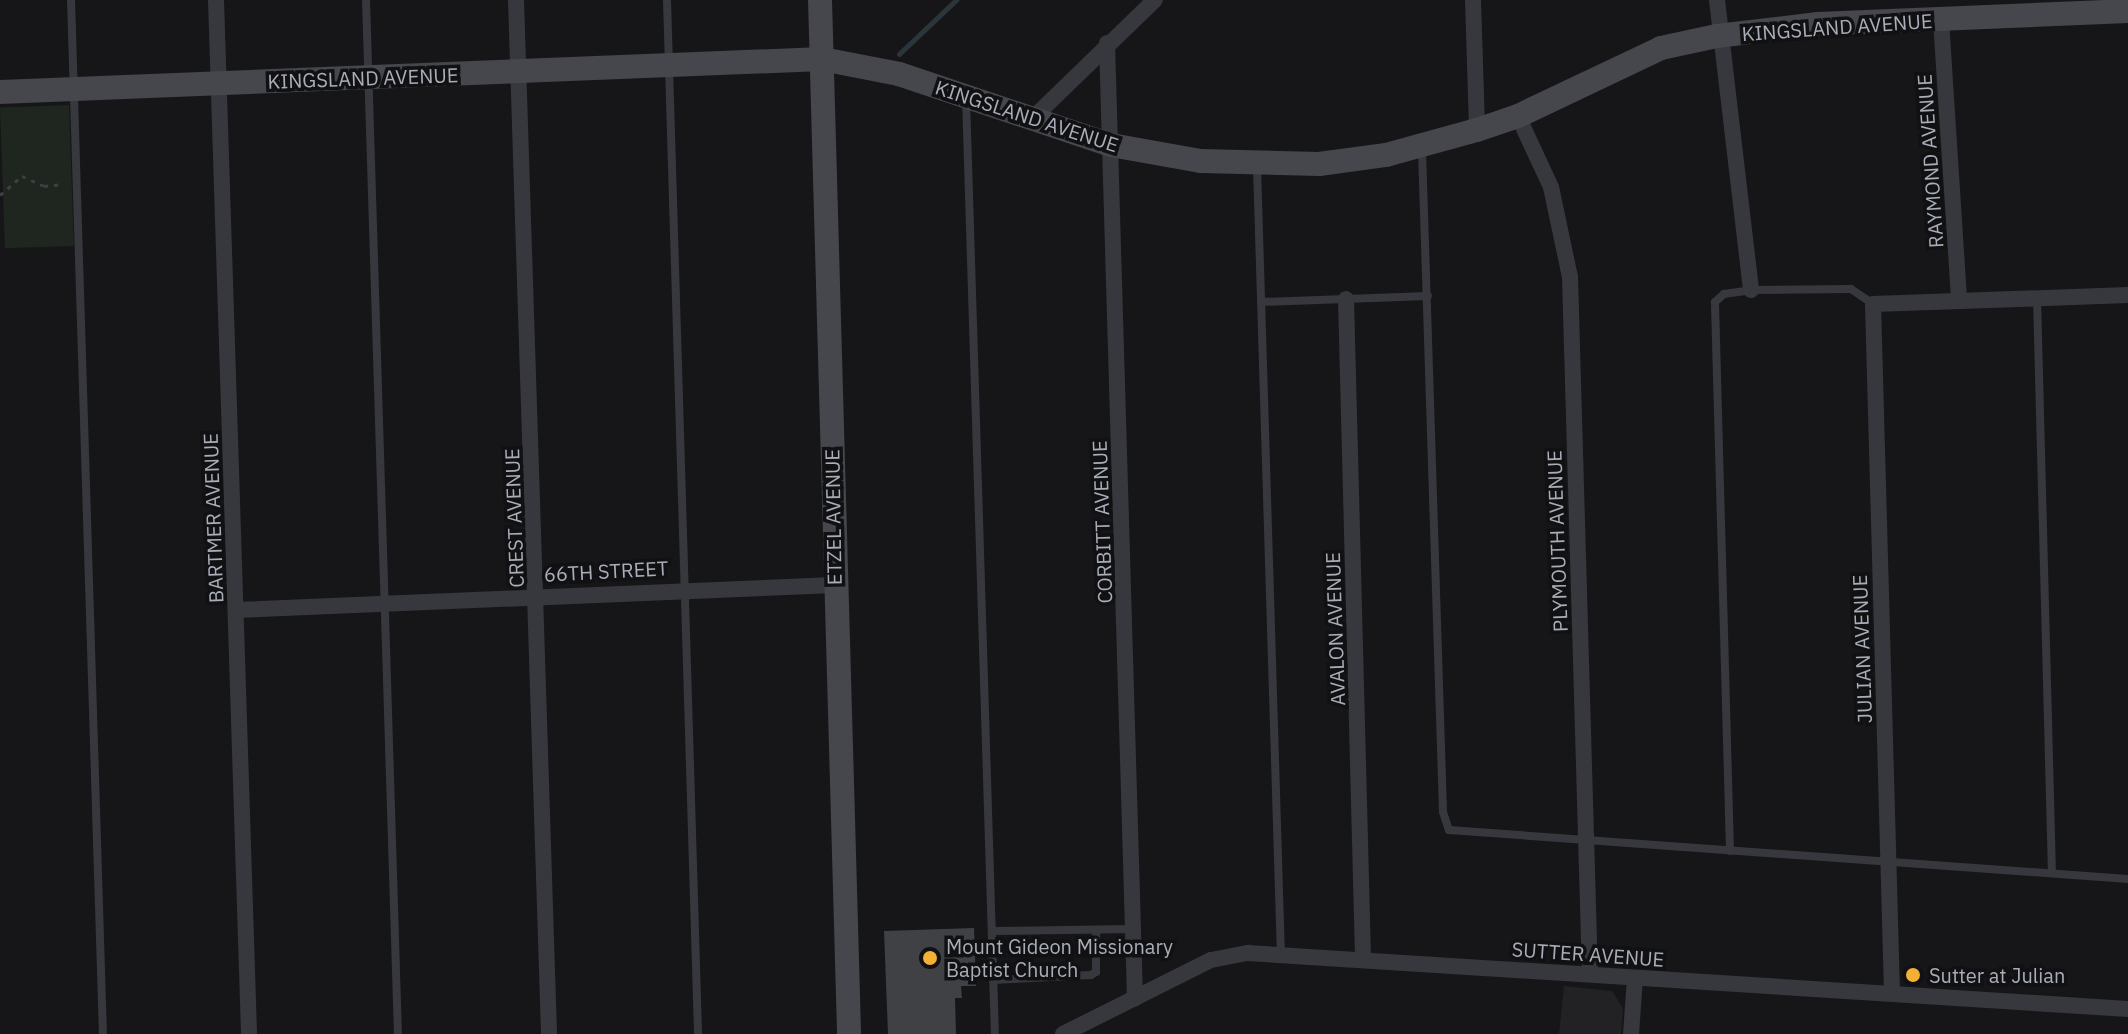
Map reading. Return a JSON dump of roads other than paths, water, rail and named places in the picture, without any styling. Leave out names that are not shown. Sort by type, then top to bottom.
[{"type":"street","name":"BARTMER AVENUE","points":[[216,0],[249,1034]]},
{"type":"street","name":"CREST AVENUE","points":[[516,0],[549,1034]]},
{"type":"street","name":"ETZEL AVENUE","points":[[820,0],[849,1034]]},
{"type":"street","points":[[1032,119],[1107,43],[1155,0]]},
{"type":"street","points":[[1473,0],[1477,130]]},
{"type":"street","points":[[1717,0],[1717,36],[1751,290]]},
{"type":"street","name":"KINGSLAND AVENUE","points":[[0,92],[822,59],[864,64],[1111,145],[1257,166],[1319,164],[1422,145],[1477,130],[1518,116],[1661,48],[1717,36],[1818,24],[2084,6],[2128,11]]},
{"type":"street","name":"RAYMOND AVENUE","points":[[1941,15],[1959,299]]},
{"type":"street","name":"CORBITT AVENUE","points":[[1107,43],[1135,999]]},
{"type":"street","name":"PLYMOUTH AVENUE","points":[[1518,116],[1551,187],[1570,277],[1590,974]]},
{"type":"street","points":[[1873,304],[2128,295]]},
{"type":"street","name":"AVALON AVENUE","points":[[1346,299],[1363,958]]},
{"type":"street","name":"JULIAN AVENUE","points":[[1873,304],[1892,993]]},
{"type":"street","name":"66TH STREET","points":[[236,610],[385,605],[686,587],[835,585]]},
{"type":"street","name":"SUTTER AVENUE","points":[[1063,1034],[1229,954],[1363,958],[2128,1009]]},
{"type":"street","points":[[1631,1034],[1635,978]]},
{"type":"lane","points":[[71,0],[103,1034]]},
{"type":"lane","points":[[366,0],[398,1034]]},
{"type":"lane","points":[[667,0],[698,1034]]},
{"type":"lane","points":[[966,98],[995,1034]]},
{"type":"lane","points":[[1422,145],[1444,822],[1457,834],[2128,879]]},
{"type":"lane","points":[[1257,166],[1281,955]]},
{"type":"lane","points":[[1730,851],[1715,302],[1724,294],[1751,290],[1851,289],[1873,304]]},
{"type":"lane","points":[[1261,302],[1428,296]]},
{"type":"lane","points":[[2037,297],[2052,873]]},
{"type":"lane","points":[[992,931],[1133,929]]},
{"type":"lane","points":[[993,980],[1091,975],[1096,972],[1096,930]]},
{"type":"waterway","points":[[899,54],[956,0]]},
{"type":"place","name":"Mount Gideon Missionary Baptist Church","points":[[930,958]]},
{"type":"place","name":"Sutter at Julian","points":[[1913,975]]}]
